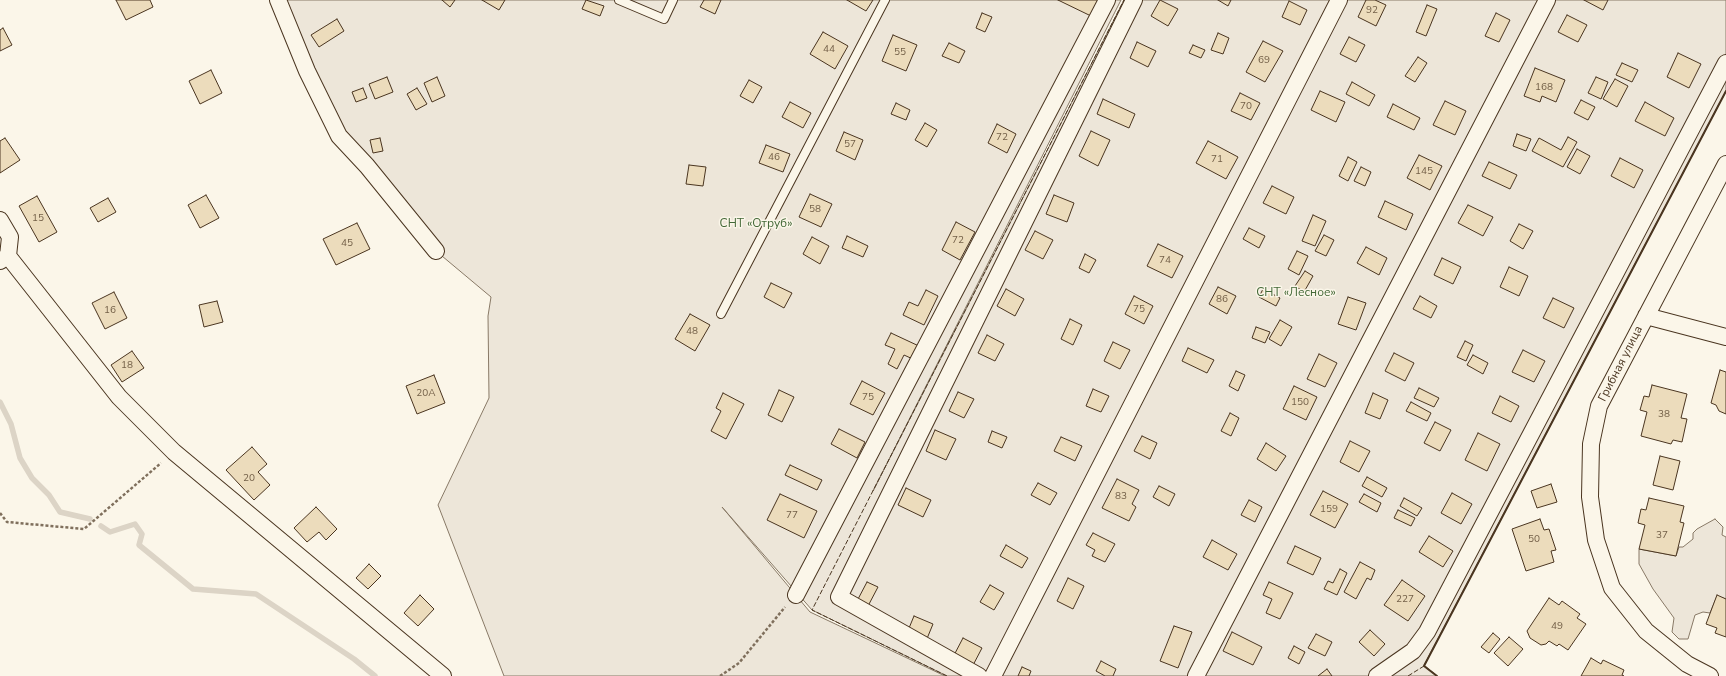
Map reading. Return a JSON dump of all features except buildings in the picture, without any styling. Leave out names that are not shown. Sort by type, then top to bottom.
[{"type":"street","points":[[278,0],[307,71],[339,136],[367,166],[436,251]]},
{"type":"street","points":[[796,595],[1107,0]]},
{"type":"street","points":[[979,676],[839,597],[1134,0]]},
{"type":"street","points":[[993,676],[1339,0]]},
{"type":"street","points":[[1196,676],[1547,0]]},
{"type":"street","points":[[1377,676],[1413,651],[1427,632],[1726,63]]},
{"type":"street","name":"Грибная улица","points":[[1710,676],[1687,664],[1646,631],[1612,588],[1596,540],[1590,497],[1590,444],[1599,406],[1726,164]]},
{"type":"street","points":[[0,220],[10,237],[4,258],[119,397],[174,452],[442,676]]},
{"type":"street","name":"Грибная улица","points":[[1646,316],[1726,338]]},
{"type":"lane","points":[[619,0],[664,19],[673,0]]},
{"type":"lane","points":[[721,314],[885,0]]},
{"type":"path","points":[[0,513],[7,522],[84,529],[174,452]]},
{"type":"path","points":[[720,676],[739,663],[773,620],[796,595]]},
{"type":"green space","points":[[278,0],[1121,0],[873,491],[1124,0],[1726,0],[1726,91],[1424,665],[1437,676],[947,676],[812,610],[722,507],[810,612],[945,676],[504,676],[438,505],[489,398],[488,316],[491,297],[436,251],[339,136]]},
{"type":"green space","points":[[1715,519],[1723,527],[1722,535],[1726,537],[1726,599],[1717,596],[1710,613],[1703,612],[1695,615],[1688,639],[1679,639],[1672,632],[1674,618],[1653,589],[1639,564],[1639,549],[1676,556],[1679,547],[1683,547],[1693,539],[1693,533],[1697,529]]},
{"type":"waterway","points":[[0,402],[11,424],[20,458],[32,478],[49,495],[60,512],[90,519]]},
{"type":"waterway","points":[[101,526],[110,532],[135,524],[142,534],[139,545],[193,589],[256,594],[354,659],[375,676]]},
{"type":"fence","points":[[947,676],[812,610],[1124,0]]},
{"type":"fence","points":[[1408,676],[1424,666],[1726,91]]},
{"type":"wall","points":[[1437,676],[1424,666],[1726,91]]},
{"type":"park label","name":"СНТ «Отруб»","points":[[756,224]]},
{"type":"park label","name":"СНТ «Лесное»","points":[[1296,293]]}]
